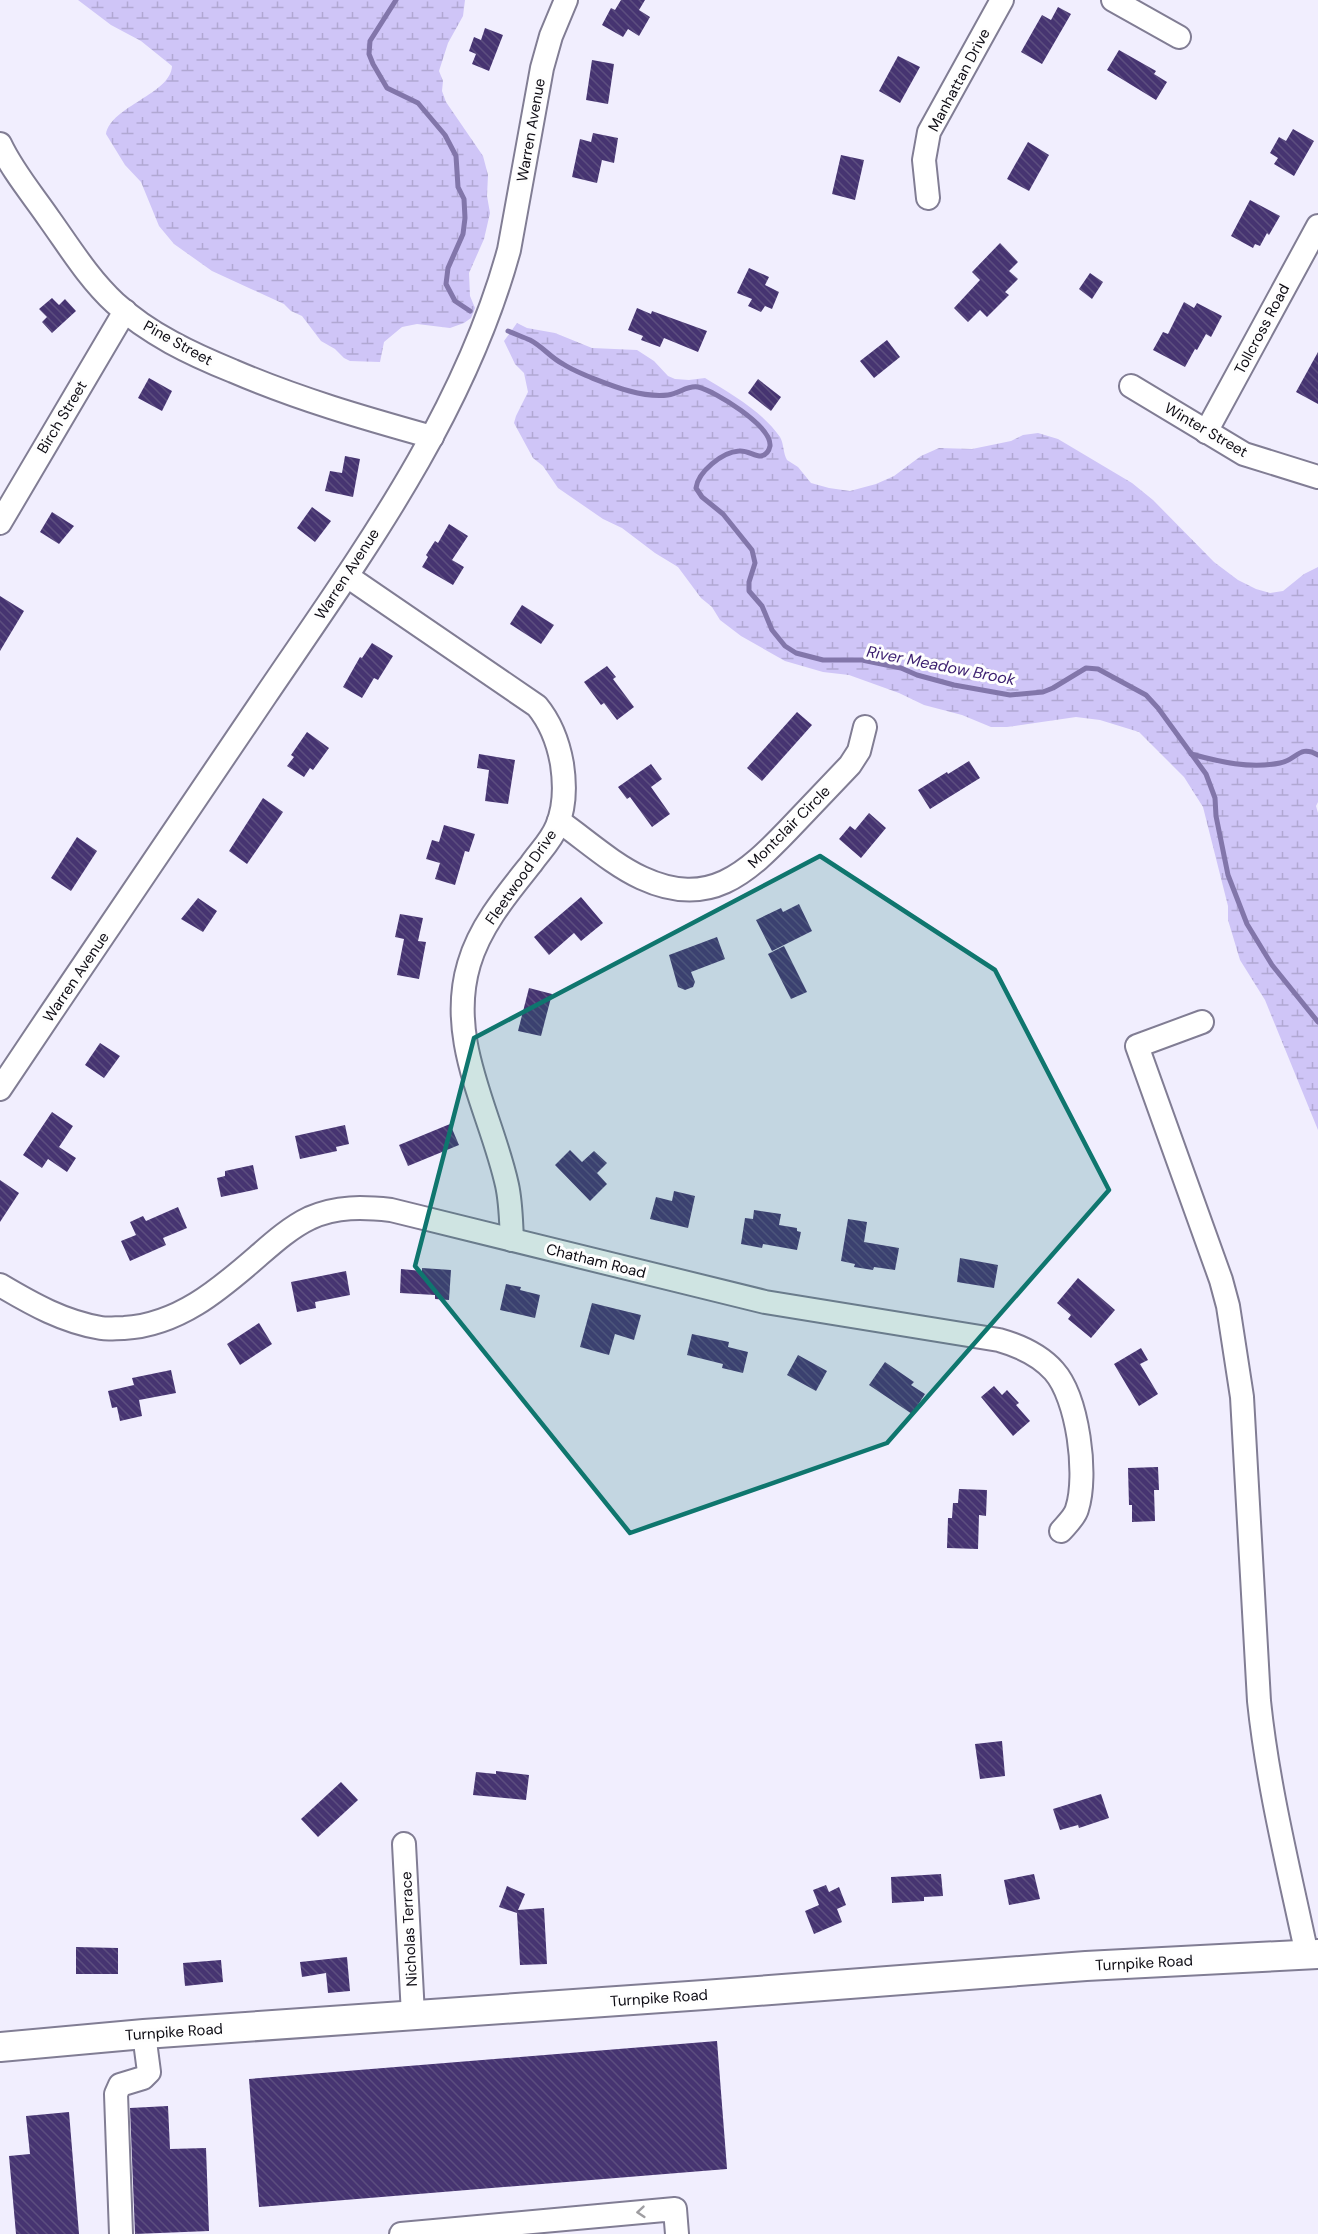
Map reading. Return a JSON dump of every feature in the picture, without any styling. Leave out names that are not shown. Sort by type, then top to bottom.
[{"type":"main road","name":"Turnpike Road","points":[[0,2047],[144,2034],[1086,1966],[1313,1954]]},
{"type":"street","name":"Warren Avenue","points":[[0,1089],[347,576],[432,437],[470,360],[497,292],[508,250],[542,68],[551,36],[566,0]]},
{"type":"street","name":"Manhattan Drive","points":[[928,198],[924,160],[929,132],[1002,0]]},
{"type":"street","points":[[1113,0],[1179,37]]},
{"type":"street","name":"Pine Street","points":[[0,144],[22,182],[82,264],[125,312],[156,333],[203,359],[282,392],[432,437]]},
{"type":"street","name":"Tollcross Road","points":[[1206,432],[1318,226]]},
{"type":"street","name":"Birch Street","points":[[0,522],[125,312]]},
{"type":"street","name":"Winter Street","points":[[1131,386],[1244,454],[1318,477]]},
{"type":"street","name":"Fleetwood Drive","points":[[347,576],[537,706],[553,729],[561,759],[564,793],[559,821],[548,842],[510,889],[484,928],[469,963],[464,990],[464,1033],[469,1063],[507,1185],[512,1240]]},
{"type":"street","name":"Montclair Circle","points":[[559,821],[625,868],[645,879],[682,889],[719,885],[731,880],[757,861],[850,765],[859,751],[865,728]]},
{"type":"street","points":[[1202,1022],[1137,1046],[1221,1280],[1228,1306],[1242,1397],[1259,1701],[1264,1744],[1270,1788],[1313,1954]]},
{"type":"street","name":"Chatham Road","points":[[0,1285],[48,1312],[72,1322],[103,1329],[134,1327],[165,1320],[194,1305],[222,1287],[285,1233],[310,1218],[340,1209],[362,1207],[391,1210],[765,1302],[999,1340],[1018,1345],[1037,1356],[1054,1371],[1067,1389],[1082,1458],[1077,1510],[1061,1531]]},
{"type":"street","name":"Nicholas Terrace","points":[[405,1844],[413,2015]]},
{"type":"street","points":[[121,2234],[116,2094],[120,2085],[143,2078],[149,2072],[144,2034]]},
{"type":"street","points":[[401,2234],[675,2210],[677,2234]]},
{"type":"highlighted area","points":[[820,856],[995,970],[1109,1190],[887,1443],[630,1533],[415,1266],[474,1038]]},
{"type":"green space","points":[[78,0],[465,0],[463,16],[448,43],[439,71],[446,102],[483,156],[488,175],[487,196],[490,213],[484,239],[469,273],[470,296],[475,308],[471,318],[450,328],[417,324],[402,327],[384,342],[380,362],[350,361],[321,341],[302,316],[291,311],[284,304],[212,271],[174,244],[159,226],[141,182],[125,165],[106,134],[110,124],[118,116],[162,84],[169,76],[172,66],[141,41],[111,25]]},
{"type":"green space","points":[[517,323],[527,328],[555,333],[592,348],[637,350],[654,361],[668,376],[675,379],[705,378],[746,404],[764,419],[780,437],[787,460],[798,467],[811,483],[850,491],[894,476],[921,456],[939,448],[972,449],[1038,433],[1058,439],[1132,483],[1153,500],[1214,562],[1238,580],[1256,589],[1270,593],[1283,591],[1304,574],[1318,567],[1318,802],[1316,806],[1318,813],[1318,1130],[1265,1000],[1240,960],[1228,920],[1228,906],[1203,807],[1184,777],[1139,732],[1100,720],[1076,717],[1007,727],[991,727],[962,715],[924,705],[899,693],[849,675],[823,672],[785,661],[741,636],[720,620],[712,607],[701,598],[678,567],[558,488],[543,466],[533,458],[514,423],[528,392],[524,373],[515,364],[504,341]]},
{"type":"building","points":[[621,0],[645,0],[639,10],[650,17],[639,36],[628,29],[623,37],[602,25],[611,8],[615,10]]},
{"type":"building","points":[[1058,7],[1071,14],[1042,64],[1021,52],[1042,15],[1051,20]]},
{"type":"building","points":[[485,28],[503,35],[489,71],[472,64],[476,54],[469,51],[474,37],[481,40]]},
{"type":"building","points":[[1119,50],[1156,71],[1154,74],[1167,82],[1156,100],[1107,70]]},
{"type":"building","points":[[898,56],[920,67],[900,103],[879,91]]},
{"type":"building","points":[[592,60],[614,64],[608,104],[586,100]]},
{"type":"building","points":[[1293,129],[1314,141],[1294,176],[1274,164],[1278,158],[1270,153],[1279,137],[1286,141]]},
{"type":"building","points":[[593,133],[618,138],[614,163],[602,160],[597,183],[572,177],[580,139],[591,142]]},
{"type":"building","points":[[1028,142],[1049,155],[1029,191],[1007,179]]},
{"type":"building","points":[[841,155],[864,160],[855,200],[832,194]]},
{"type":"building","points":[[1250,200],[1280,216],[1260,246],[1255,244],[1253,248],[1231,236]]},
{"type":"building","points":[[1000,243],[1018,262],[1009,271],[1018,279],[1005,292],[1009,295],[987,317],[980,310],[968,322],[954,308],[980,280],[972,272]]},
{"type":"building","points":[[749,268],[769,277],[765,285],[779,292],[772,309],[765,306],[761,312],[748,306],[752,299],[737,293]]},
{"type":"building","points":[[1090,273],[1103,282],[1092,299],[1079,289]]},
{"type":"building","points":[[52,298],[59,305],[65,299],[76,311],[52,333],[42,322],[47,317],[39,309]]},
{"type":"building","points":[[1184,302],[1194,308],[1197,303],[1222,316],[1211,337],[1206,334],[1185,367],[1153,350],[1163,332],[1168,334]]},
{"type":"building","points":[[637,308],[651,314],[652,311],[707,331],[698,352],[664,338],[660,347],[641,340],[643,336],[628,330]]},
{"type":"building","points":[[887,340],[900,357],[874,378],[860,361]]},
{"type":"building","points":[[1318,352],[1318,404],[1296,392]]},
{"type":"building","points":[[149,378],[172,391],[162,411],[138,398]]},
{"type":"building","points":[[758,379],[781,397],[771,411],[748,393]]},
{"type":"building","points":[[345,456],[360,459],[353,497],[325,491],[330,471],[342,473]]},
{"type":"building","points":[[312,507],[331,521],[315,542],[297,528]]},
{"type":"building","points":[[52,512],[74,526],[59,544],[40,532]]},
{"type":"building","points":[[449,524],[468,536],[452,560],[464,567],[453,585],[422,567],[428,557],[426,555],[435,541],[438,543]]},
{"type":"building","points":[[0,596],[24,611],[0,651]]},
{"type":"building","points":[[522,605],[554,625],[541,644],[510,624]]},
{"type":"building","points":[[372,643],[393,656],[378,680],[374,678],[362,698],[343,687],[360,657],[362,658]]},
{"type":"building","points":[[607,666],[616,677],[613,679],[634,707],[617,720],[604,703],[601,705],[584,682]]},
{"type":"building","points":[[797,712],[812,725],[762,781],[747,768]]},
{"type":"building","points":[[307,732],[329,748],[313,770],[310,768],[304,777],[287,766],[294,757],[291,755]]},
{"type":"building","points":[[479,754],[515,760],[508,804],[485,801],[489,770],[477,768]]},
{"type":"building","points":[[969,761],[980,778],[930,809],[918,790]]},
{"type":"building","points":[[651,764],[662,779],[651,787],[670,814],[652,827],[630,797],[627,799],[618,787]]},
{"type":"building","points":[[263,798],[283,812],[247,864],[229,851]]},
{"type":"building","points":[[869,813],[886,828],[861,858],[839,839],[850,826],[855,830]]},
{"type":"building","points":[[444,825],[475,834],[469,852],[465,851],[455,885],[435,879],[440,863],[426,859],[432,840],[439,842]]},
{"type":"building","points":[[77,837],[97,851],[71,891],[51,878]]},
{"type":"building","points":[[581,897],[603,923],[581,941],[574,933],[549,955],[534,937]]},
{"type":"building","points":[[198,898],[217,911],[203,932],[181,919]]},
{"type":"building","points":[[799,904],[812,931],[772,951],[756,920],[781,908],[783,912]]},
{"type":"building","points":[[400,914],[423,918],[418,941],[426,942],[419,979],[397,975],[404,939],[395,937]]},
{"type":"building","points":[[717,937],[725,959],[691,972],[695,982],[693,987],[685,990],[678,987],[669,955]]},
{"type":"building","points":[[784,946],[807,992],[791,999],[768,954]]},
{"type":"building","points":[[529,988],[552,994],[541,1036],[518,1031]]},
{"type":"building","points":[[100,1043],[120,1056],[104,1078],[85,1065]]},
{"type":"building","points":[[52,1112],[73,1126],[59,1147],[76,1158],[67,1172],[48,1159],[42,1168],[23,1155]]},
{"type":"building","points":[[450,1124],[459,1145],[408,1166],[399,1145]]},
{"type":"building","points":[[345,1125],[349,1144],[336,1147],[337,1151],[300,1159],[295,1136]]},
{"type":"building","points":[[570,1150],[582,1162],[594,1151],[607,1163],[597,1173],[607,1184],[590,1201],[555,1165]]},
{"type":"building","points":[[253,1165],[258,1189],[221,1197],[217,1178],[225,1176],[225,1171]]},
{"type":"building","points":[[0,1180],[19,1193],[0,1222]]},
{"type":"building","points":[[674,1191],[695,1196],[688,1228],[650,1219],[656,1197],[672,1201]]},
{"type":"building","points":[[178,1207],[187,1228],[163,1238],[166,1245],[130,1261],[121,1241],[136,1235],[130,1222],[143,1216],[146,1221]]},
{"type":"building","points":[[754,1210],[781,1214],[779,1225],[797,1228],[797,1231],[801,1232],[797,1250],[763,1244],[762,1248],[741,1244],[745,1218],[753,1219]]},
{"type":"building","points":[[848,1219],[867,1222],[864,1242],[899,1248],[895,1270],[854,1267],[855,1264],[841,1261]]},
{"type":"building","points":[[960,1258],[998,1265],[994,1288],[957,1282]]},
{"type":"building","points":[[422,1268],[451,1270],[449,1300],[435,1299],[435,1295],[400,1293],[401,1269],[422,1271]]},
{"type":"building","points":[[346,1271],[350,1295],[315,1302],[316,1308],[297,1312],[291,1282]]},
{"type":"building","points":[[1078,1278],[1115,1310],[1091,1338],[1068,1319],[1071,1315],[1057,1303]]},
{"type":"building","points":[[506,1284],[540,1295],[535,1318],[500,1310]]},
{"type":"building","points":[[592,1303],[641,1315],[634,1340],[615,1334],[609,1355],[580,1347]]},
{"type":"building","points":[[259,1323],[272,1344],[240,1365],[227,1344]]},
{"type":"building","points":[[692,1334],[729,1342],[728,1347],[748,1352],[743,1373],[722,1368],[723,1364],[687,1355]]},
{"type":"building","points":[[1141,1348],[1148,1360],[1140,1364],[1158,1394],[1139,1406],[1114,1364]]},
{"type":"building","points":[[798,1355],[827,1371],[816,1391],[787,1375]]},
{"type":"building","points":[[885,1362],[914,1382],[911,1385],[925,1394],[912,1414],[869,1385]]},
{"type":"building","points":[[171,1370],[176,1393],[139,1400],[142,1416],[120,1421],[117,1407],[112,1408],[108,1391],[134,1385],[132,1378]]},
{"type":"building","points":[[994,1386],[1002,1395],[1007,1390],[1019,1403],[1016,1405],[1030,1421],[1013,1436],[981,1397]]},
{"type":"building","points":[[1158,1467],[1159,1490],[1154,1490],[1155,1521],[1132,1522],[1128,1468]]},
{"type":"building","points":[[959,1489],[987,1490],[986,1516],[979,1515],[978,1549],[947,1548],[948,1518],[952,1518],[953,1503],[958,1503]]},
{"type":"building","points":[[1002,1741],[1005,1776],[980,1779],[975,1744]]},
{"type":"building","points":[[496,1771],[529,1775],[526,1800],[473,1795],[476,1772],[496,1774]]},
{"type":"building","points":[[341,1782],[358,1800],[318,1837],[301,1819]]},
{"type":"building","points":[[1101,1794],[1109,1818],[1079,1828],[1078,1825],[1060,1830],[1053,1809]]},
{"type":"building","points":[[941,1874],[943,1896],[924,1897],[924,1901],[892,1903],[891,1877]]},
{"type":"building","points":[[1034,1874],[1040,1899],[1009,1905],[1004,1880]]},
{"type":"building","points":[[826,1885],[829,1892],[839,1887],[846,1905],[837,1909],[842,1922],[814,1934],[805,1911],[819,1905],[813,1890]]},
{"type":"building","points":[[507,1886],[525,1894],[518,1910],[544,1908],[547,1964],[520,1965],[517,1913],[499,1907]]},
{"type":"building","points":[[76,1947],[118,1948],[118,1974],[76,1974]]},
{"type":"building","points":[[347,1957],[350,1991],[328,1993],[326,1973],[302,1977],[300,1962]]},
{"type":"building","points":[[221,1960],[223,1982],[185,1986],[183,1963]]},
{"type":"building","points":[[717,2041],[727,2169],[259,2207],[249,2079]]},
{"type":"building","points":[[168,2106],[170,2149],[206,2148],[209,2231],[135,2234],[130,2108]]},
{"type":"building","points":[[69,2112],[79,2234],[16,2234],[9,2156],[30,2154],[26,2116]]},
{"type":"waterway","name":"River Meadow Brook","points":[[396,0],[370,41],[369,54],[387,88],[418,103],[445,135],[456,156],[458,187],[464,199],[465,218],[463,234],[448,268],[446,284],[455,301],[470,311]]},
{"type":"waterway","name":"River Meadow Brook","points":[[508,331],[530,340],[554,359],[570,368],[620,388],[649,395],[672,394],[694,387],[706,390],[741,410],[762,429],[770,446],[766,454],[758,456],[739,451],[725,455],[706,470],[696,488],[702,497],[723,514],[752,550],[755,563],[749,582],[749,591],[762,606],[772,630],[785,646],[796,653],[823,660],[862,660],[901,668],[954,685],[1010,695],[1043,692],[1086,668],[1098,669],[1146,695],[1206,774],[1215,798],[1216,816],[1228,875],[1247,924],[1272,965],[1318,1022]]},
{"type":"waterway","points":[[1191,754],[1246,765],[1280,763],[1306,751],[1318,755]]}]
